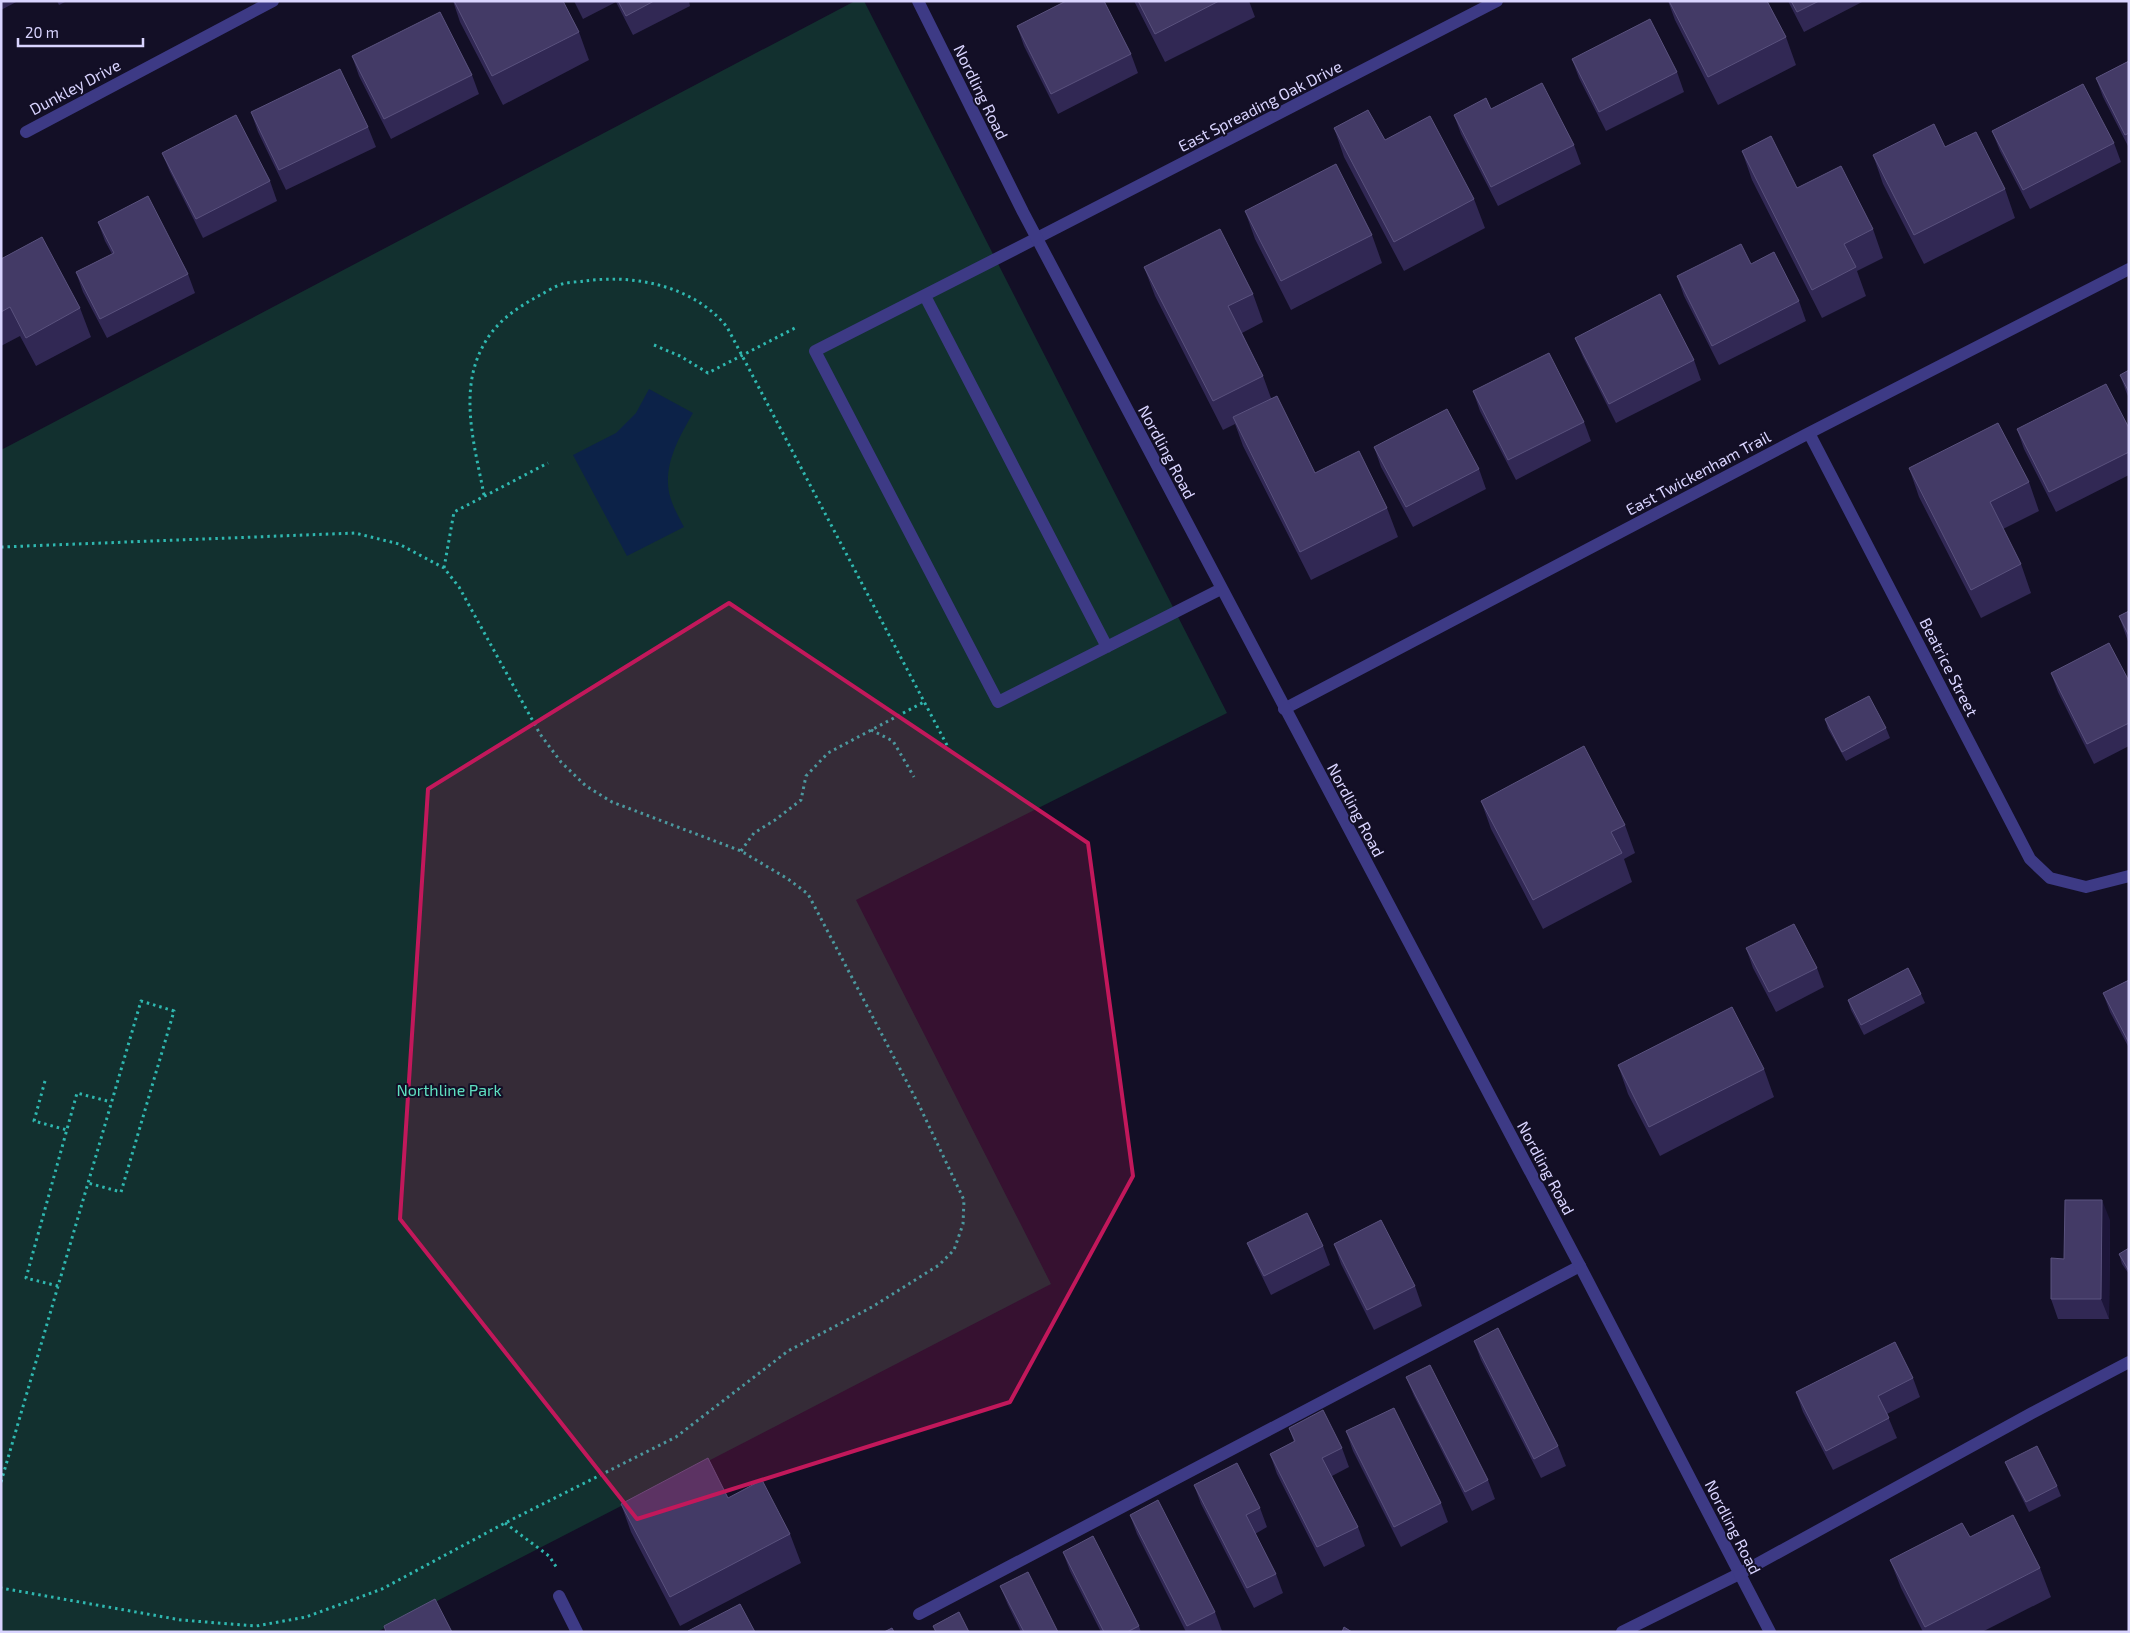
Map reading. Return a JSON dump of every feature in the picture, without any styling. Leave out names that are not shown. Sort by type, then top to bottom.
[{"type":"street","name":"Dunkley Drive","points":[[26,132],[272,1]]},
{"type":"street","name":"Nordling Road","points":[[918,1],[1037,238],[1580,1266],[1770,1632]]},
{"type":"street","name":"East Spreading Oak Drive","points":[[1107,647],[998,702],[815,351],[1497,1]]},
{"type":"street","name":"East Twickenham Trail","points":[[1284,708],[1809,433],[2129,269]]},
{"type":"street","points":[[925,296],[1107,647],[1221,589]]},
{"type":"street","name":"Beatrice Street","points":[[1809,433],[2030,859],[2050,878],[2086,887],[2129,876]]},
{"type":"street","points":[[919,1614],[1580,1266]]},
{"type":"street","points":[[1622,1632],[1739,1574],[2032,1413],[2129,1362]]},
{"type":"street","points":[[559,1596],[577,1632]]},
{"type":"path","points":[[484,495],[473,436],[470,406],[472,376],[482,347],[494,328],[511,312],[562,284],[603,278],[644,281],[682,293],[702,303],[719,317],[726,327],[949,748]]},
{"type":"path","points":[[654,345],[680,356],[708,373],[740,356]]},
{"type":"path","points":[[444,568],[454,512],[548,462]]},
{"type":"path","points":[[1,547],[355,533],[400,544],[444,568],[459,587],[540,734],[561,762],[586,786],[612,802],[741,851],[788,879],[808,894],[919,1105],[964,1200],[963,1224],[954,1250],[939,1265],[872,1307],[788,1351],[676,1437],[505,1523],[382,1589],[306,1617],[256,1626],[181,1620],[1,1588]]},
{"type":"path","points":[[741,851],[754,833],[775,820],[800,800],[806,776],[828,753],[924,702]]},
{"type":"path","points":[[871,730],[893,741],[914,777]]},
{"type":"path","points":[[1,1482],[111,1102],[141,1001],[174,1011],[121,1192],[88,1183]]},
{"type":"path","points":[[45,1081],[34,1121],[67,1130]]},
{"type":"path","points":[[58,1286],[26,1278],[77,1093],[111,1102]]},
{"type":"path","points":[[505,1523],[549,1556],[564,1578],[559,1596]]},
{"type":"highlighted area","points":[[729,603],[1088,843],[1133,1176],[1010,1402],[637,1519],[400,1219],[428,789]]},
{"type":"green space","name":"Northline Park","points":[[855,1],[864,1],[1227,713],[856,900],[1051,1284],[377,1632],[1,1632],[1,450]]},
{"type":"water","points":[[649,389],[693,413],[672,455],[668,474],[673,506],[684,527],[627,556],[573,455],[616,433],[636,413]]},
{"type":"building","points":[[454,1],[563,1],[579,32],[492,76]]},
{"type":"building","points":[[618,1],[654,1],[626,16]]},
{"type":"building","points":[[1066,1],[1104,1],[1131,54],[1051,94],[1017,26]]},
{"type":"building","points":[[1138,1],[1219,1],[1155,34]]},
{"type":"building","points":[[1669,1],[1767,1],[1786,37],[1708,77]]},
{"type":"building","points":[[1791,1],[1819,1],[1797,12]]},
{"type":"building","points":[[440,12],[472,75],[384,119],[352,56]]},
{"type":"building","points":[[1650,19],[1677,72],[1599,112],[1572,59]]},
{"type":"building","points":[[2129,61],[2129,133],[2125,135],[2096,78]]},
{"type":"building","points":[[340,69],[368,127],[279,170],[251,112]]},
{"type":"building","points":[[1542,83],[1574,145],[1491,187],[1454,115],[1486,98],[1491,109]]},
{"type":"building","points":[[2083,84],[2114,143],[2023,190],[1992,131]]},
{"type":"building","points":[[1368,110],[1385,140],[1430,116],[1474,199],[1394,242],[1334,128]]},
{"type":"building","points":[[236,115],[270,181],[196,219],[162,153]]},
{"type":"building","points":[[1934,124],[1945,147],[1976,132],[2005,189],[1914,235],[1873,155]]},
{"type":"building","points":[[1771,136],[1797,188],[1841,166],[1873,229],[1844,244],[1856,267],[1812,290],[1742,151]]},
{"type":"building","points":[[1336,164],[1372,235],[1281,281],[1245,211]]},
{"type":"building","points":[[148,196],[188,274],[100,319],[76,272],[114,253],[98,222]]},
{"type":"building","points":[[1220,229],[1253,294],[1228,306],[1263,376],[1213,401],[1144,267]]},
{"type":"building","points":[[42,237],[80,308],[26,338],[10,307],[1,312],[1,259]]},
{"type":"building","points":[[1741,244],[1751,264],[1774,252],[1799,301],[1712,346],[1677,276]]},
{"type":"building","points":[[1660,294],[1694,360],[1609,404],[1575,338]]},
{"type":"building","points":[[1549,353],[1584,422],[1508,460],[1473,391]]},
{"type":"building","points":[[2129,370],[2129,392],[2120,375]]},
{"type":"building","points":[[2106,384],[2129,428],[2129,452],[2049,492],[2017,429]]},
{"type":"building","points":[[1277,396],[1315,473],[1359,451],[1387,508],[1300,552],[1233,417]]},
{"type":"building","points":[[1447,409],[1479,469],[1406,507],[1374,447]]},
{"type":"building","points":[[1998,423],[2029,482],[1990,502],[2021,564],[1971,590],[1909,468]]},
{"type":"building","points":[[2129,611],[2129,636],[2119,616]]},
{"type":"building","points":[[2109,643],[2129,681],[2129,723],[2087,744],[2051,673]]},
{"type":"building","points":[[1869,696],[1886,728],[1842,752],[1825,719]]},
{"type":"building","points":[[1584,746],[1625,825],[1611,832],[1622,853],[1533,900],[1481,801]]},
{"type":"building","points":[[1794,924],[1817,968],[1769,992],[1746,948]]},
{"type":"building","points":[[1908,968],[1921,994],[1861,1025],[1848,1000]]},
{"type":"building","points":[[2129,980],[2129,1043],[2103,993]]},
{"type":"building","points":[[1732,1007],[1764,1069],[1649,1127],[1618,1065]]},
{"type":"building","points":[[2065,1200],[2102,1200],[2101,1299],[2051,1299],[2051,1258],[2064,1259]]},
{"type":"building","points":[[1307,1213],[1323,1246],[1264,1276],[1247,1243]]},
{"type":"building","points":[[1381,1220],[1415,1286],[1367,1310],[1334,1244]]},
{"type":"building","points":[[2129,1248],[2129,1271],[2119,1254]]},
{"type":"building","points":[[1498,1328],[1558,1446],[1534,1459],[1474,1341]]},
{"type":"building","points":[[1895,1342],[1913,1378],[1878,1396],[1889,1418],[1826,1451],[1796,1392]]},
{"type":"building","points":[[1430,1365],[1488,1480],[1465,1492],[1406,1377]]},
{"type":"building","points":[[1394,1408],[1441,1503],[1394,1527],[1346,1431]]},
{"type":"building","points":[[1323,1410],[1342,1448],[1322,1458],[1358,1527],[1317,1547],[1270,1454],[1295,1441],[1289,1428]]},
{"type":"building","points":[[2037,1446],[2057,1486],[2026,1502],[2005,1462]]},
{"type":"building","points":[[708,1458],[728,1498],[762,1480],[790,1534],[670,1597],[621,1504]]},
{"type":"building","points":[[1237,1463],[1260,1508],[1246,1515],[1276,1574],[1247,1588],[1194,1485]]},
{"type":"building","points":[[1158,1500],[1215,1612],[1187,1626],[1130,1515]]},
{"type":"building","points":[[2013,1515],[2040,1568],[1925,1627],[1890,1560],[1962,1523],[1970,1537]]},
{"type":"building","points":[[1093,1536],[1139,1626],[1127,1632],[1104,1632],[1063,1552]]},
{"type":"building","points":[[1028,1572],[1058,1632],[1024,1632],[1000,1586]]},
{"type":"building","points":[[435,1599],[452,1632],[386,1632],[384,1626]]},
{"type":"building","points":[[740,1604],[755,1632],[688,1631]]},
{"type":"building","points":[[959,1612],[969,1632],[936,1632],[933,1626]]},
{"type":"building","points":[[1344,1627],[1352,1632],[1342,1632]]},
{"type":"building","points":[[892,1628],[894,1632],[884,1632]]}]
